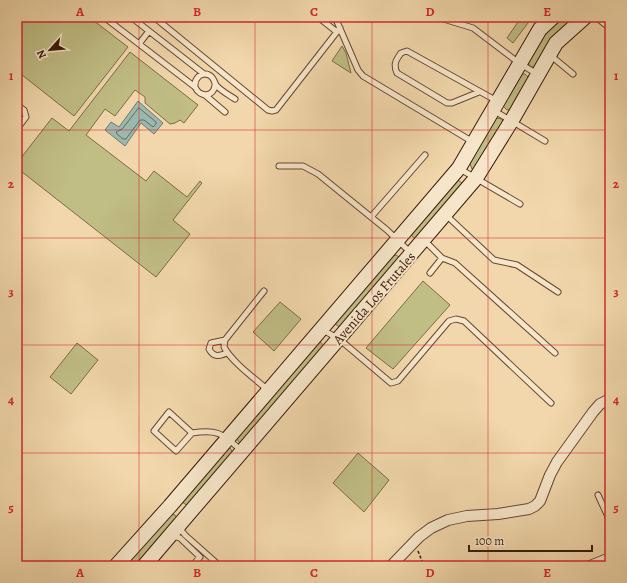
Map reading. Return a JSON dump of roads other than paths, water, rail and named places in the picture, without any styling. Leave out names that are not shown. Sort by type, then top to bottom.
[{"type":"main road","name":"Avenida Los Frutales","points":[[116,566],[170,506],[459,168],[540,29],[553,17]]},
{"type":"main road","name":"Avenida Los Frutales","points":[[144,566],[446,215],[476,178],[512,120],[556,43],[585,17]]},
{"type":"main road","points":[[170,506],[185,519]]},
{"type":"street","points":[[600,17],[610,25]]},
{"type":"street","points":[[390,566],[419,537],[431,528],[448,520],[467,516],[498,514],[529,509],[536,506],[540,501],[550,475],[557,462],[593,412],[600,404],[610,399]]},
{"type":"street","points":[[590,566],[610,558]]},
{"type":"lane","points":[[104,17],[195,87],[198,93],[205,95],[225,112]]},
{"type":"lane","points":[[131,17],[204,74],[207,74],[213,78],[215,88],[211,93],[205,95]]},
{"type":"lane","points":[[154,17],[268,110],[272,111],[276,110],[339,30]]},
{"type":"lane","points":[[318,17],[339,30]]},
{"type":"lane","points":[[336,17],[339,30],[358,70],[363,76],[474,142]]},
{"type":"lane","points":[[437,17],[473,28],[519,63],[538,74]]},
{"type":"lane","points":[[139,44],[149,31]]},
{"type":"lane","points":[[479,92],[452,103],[447,103],[397,73],[394,68],[394,62],[400,53],[408,51],[479,92],[512,120],[545,141]]},
{"type":"lane","points":[[550,55],[574,74]]},
{"type":"lane","points":[[195,87],[198,77],[204,74]]},
{"type":"lane","points":[[215,84],[235,99]]},
{"type":"lane","points":[[17,105],[24,110],[26,117],[17,129]]},
{"type":"lane","points":[[371,217],[425,155]]},
{"type":"lane","points":[[279,166],[303,166],[311,169],[371,217],[412,254]]},
{"type":"lane","points":[[459,168],[520,204]]},
{"type":"lane","points":[[446,215],[494,260],[516,265],[558,292]]},
{"type":"lane","points":[[424,240],[442,258],[455,263],[555,353]]},
{"type":"lane","points":[[430,273],[442,258]]},
{"type":"lane","points":[[264,291],[225,340],[224,346],[227,353],[268,390]]},
{"type":"lane","points":[[322,329],[339,339],[392,383],[398,381],[450,321],[456,318],[464,321],[551,403]]},
{"type":"lane","points":[[225,340],[211,343],[210,349],[216,356],[227,353]]},
{"type":"lane","points":[[192,433],[170,412],[154,431],[176,451],[192,433],[208,431],[219,433],[243,452]]},
{"type":"lane","points":[[598,495],[610,521]]},
{"type":"lane","points":[[185,519],[181,527],[182,531],[220,566]]},
{"type":"lane","points":[[168,538],[173,536],[180,538],[200,557],[192,566]]},
{"type":"water","points":[[138,101],[163,123],[154,134],[141,123],[125,146],[105,130],[111,122],[119,127]]}]
